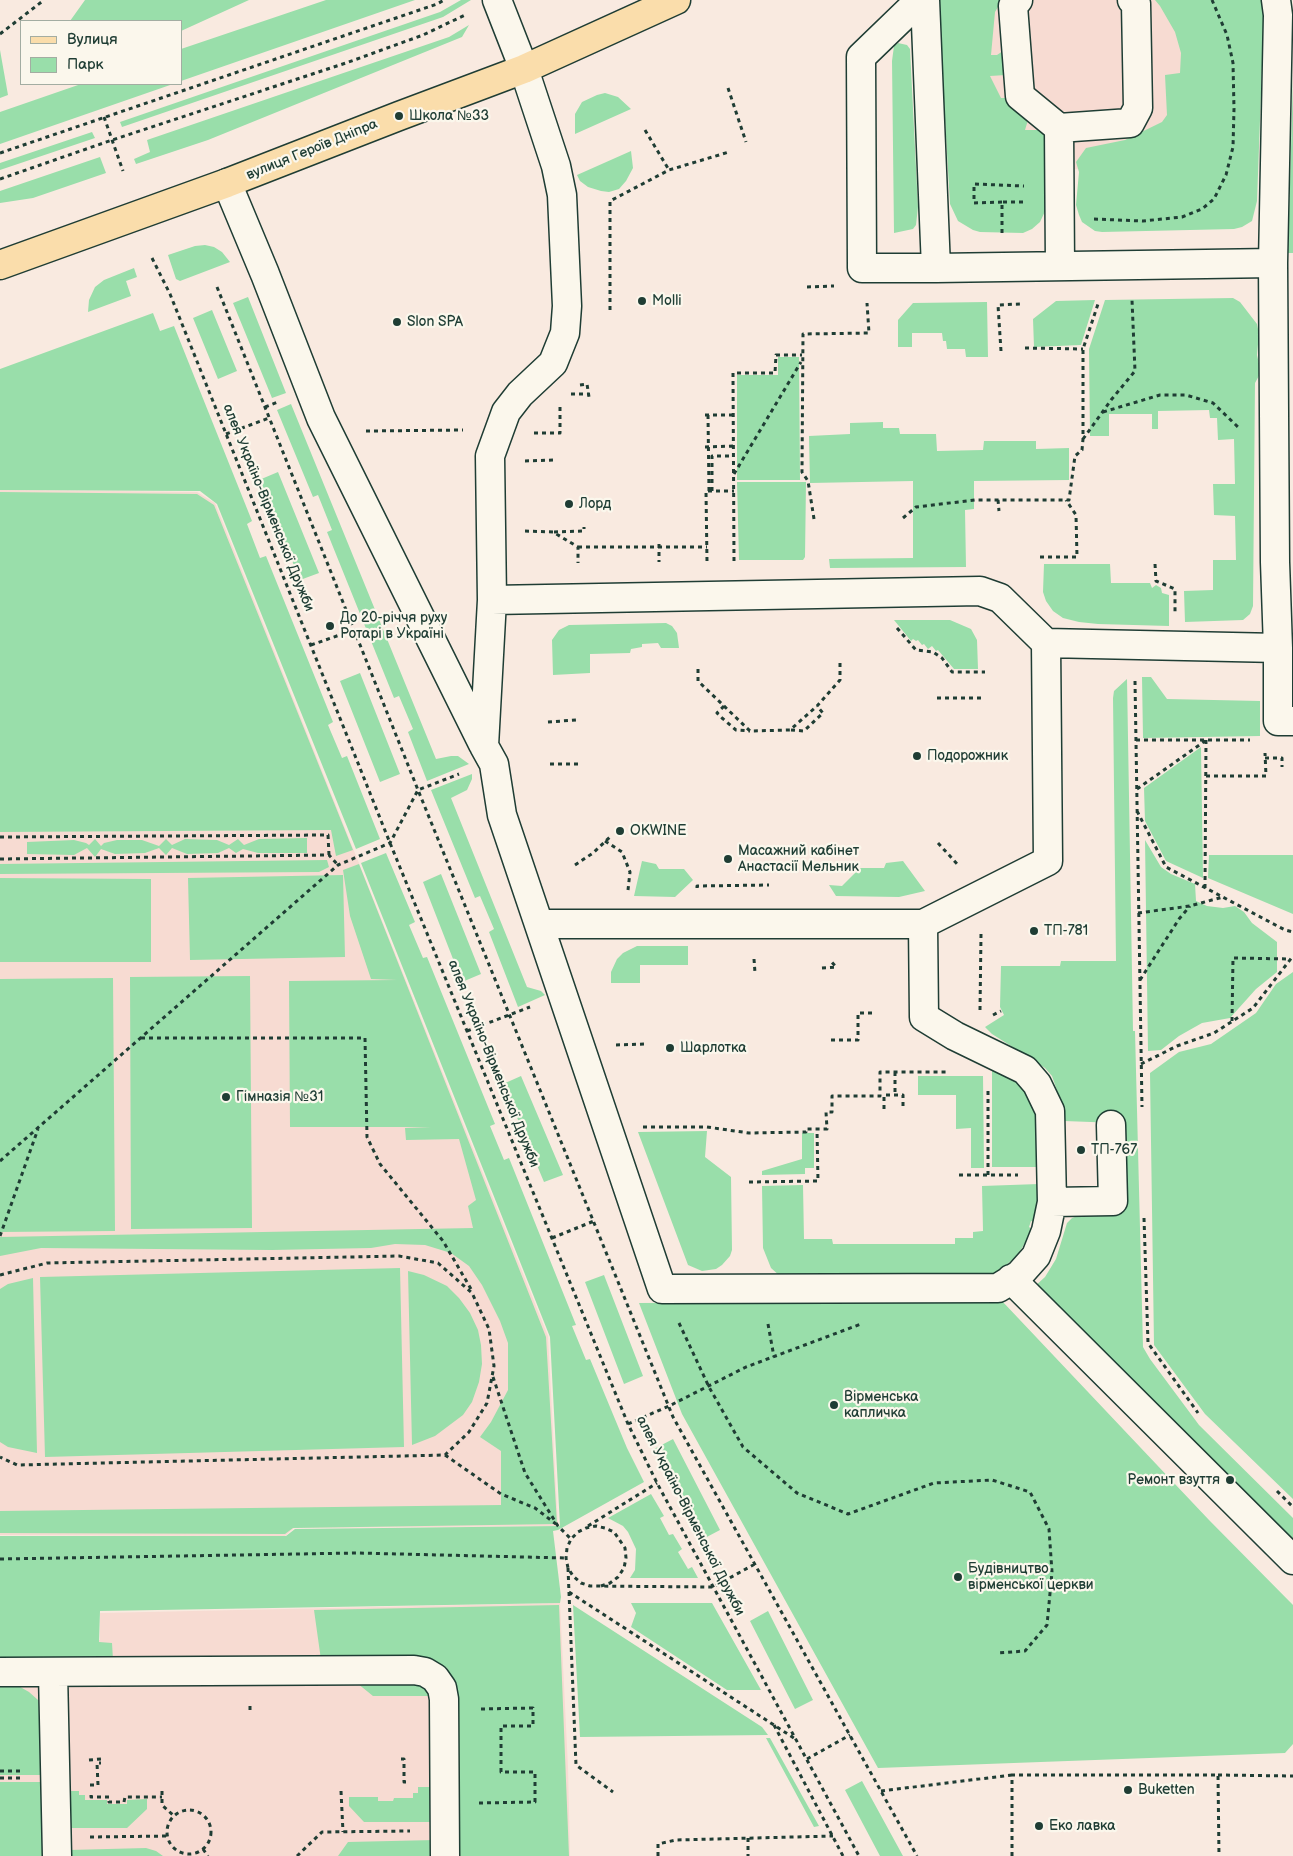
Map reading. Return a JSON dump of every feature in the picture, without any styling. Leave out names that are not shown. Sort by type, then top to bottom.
[{"type":"main road","name":"вулиця Героїв Дніпра","points":[[0,265],[227,184],[524,69],[676,0]]},
{"type":"lane","points":[[484,746],[492,600],[490,456],[512,432],[506,412],[520,394],[553,363],[565,334],[567,306],[562,195],[556,166],[524,69],[497,0]]},
{"type":"lane","points":[[920,0],[861,57],[862,268],[1273,263]]},
{"type":"lane","points":[[925,0],[936,268]]},
{"type":"lane","points":[[1018,0],[1013,6],[1020,96],[1060,128],[1130,123],[1138,108],[1136,4],[1132,0]]},
{"type":"lane","points":[[1276,0],[1278,16],[1273,263],[1278,721],[1293,721]]},
{"type":"lane","points":[[1060,128],[1060,266]]},
{"type":"lane","points":[[227,184],[265,274],[321,418],[494,764],[502,815],[662,1289],[998,1288],[1019,1275],[1036,1256],[1046,1231],[1052,1202],[1050,1112],[1036,1084],[1025,1070],[955,1036],[924,1017],[923,924]]},
{"type":"lane","points":[[492,600],[980,591],[1000,598],[1046,644],[1278,648]]},
{"type":"lane","points":[[540,924],[923,924],[1048,861],[1046,644]]},
{"type":"lane","points":[[1052,1202],[1113,1201],[1111,1125]]},
{"type":"lane","points":[[1011,1279],[1293,1560]]},
{"type":"lane","points":[[0,1672],[414,1670],[425,1672],[435,1678],[442,1688],[444,1710],[445,1843]]},
{"type":"lane","points":[[53,1672],[57,1847]]},
{"type":"path","points":[[0,34],[44,0]]},
{"type":"path","points":[[0,153],[437,4],[444,0]]},
{"type":"path","points":[[1060,209],[1090,219],[1143,221],[1182,217],[1202,209],[1214,199],[1226,176],[1233,147],[1234,109],[1233,63],[1227,35],[1212,0]]},
{"type":"path","points":[[0,179],[346,63],[423,35],[466,15]]},
{"type":"path","points":[[728,88],[746,142]]},
{"type":"path","points":[[104,117],[123,171]]},
{"type":"path","points":[[645,130],[669,170]]},
{"type":"path","points":[[610,310],[610,201],[669,170],[729,152]]},
{"type":"path","points":[[974,184],[1024,185],[1024,203],[1002,202],[974,203],[974,184]]},
{"type":"path","points":[[1002,202],[1002,266]]},
{"type":"path","name":"алея Україно-Вірменської Дружби","points":[[152,258],[170,294],[390,843],[628,1424],[713,1587],[859,1856]]},
{"type":"path","points":[[903,518],[916,507],[976,500],[1069,500],[1075,456],[1082,450],[1083,349],[1120,265]]},
{"type":"path","points":[[1083,439],[1135,371],[1120,265]]},
{"type":"path","points":[[814,519],[808,481],[802,472],[803,334],[868,333],[867,304],[862,286],[862,268]]},
{"type":"path","points":[[807,287],[824,286]]},
{"type":"path","points":[[218,287],[418,790],[669,1406],[917,1856]]},
{"type":"path","points":[[1001,351],[998,305],[1023,304]]},
{"type":"path","points":[[1025,348],[1083,349]]},
{"type":"path","points":[[734,565],[733,373],[776,373],[776,355],[802,358]]},
{"type":"path","points":[[734,475],[802,358]]},
{"type":"path","points":[[587,384],[589,397]]},
{"type":"path","points":[[1103,412],[1160,394],[1186,395],[1213,403],[1241,431]]},
{"type":"path","points":[[357,431],[560,433],[560,404]]},
{"type":"path","points":[[711,491],[706,447],[706,415],[734,415]]},
{"type":"path","points":[[226,434],[269,418]]},
{"type":"path","points":[[706,447],[734,446]]},
{"type":"path","points":[[711,491],[712,456],[734,456]]},
{"type":"path","points":[[536,461],[554,460]]},
{"type":"path","points":[[707,565],[706,492],[734,491]]},
{"type":"path","points":[[998,500],[999,511]]},
{"type":"path","points":[[1040,557],[1077,556],[1076,515],[1066,500]]},
{"type":"path","points":[[517,531],[584,531],[584,527]]},
{"type":"path","points":[[553,532],[578,546],[707,546]]},
{"type":"path","points":[[659,545],[659,563]]},
{"type":"path","points":[[578,546],[578,566]]},
{"type":"path","points":[[1155,564],[1156,581],[1175,589],[1175,618]]},
{"type":"path","points":[[894,624],[916,650],[934,652],[942,658],[952,672],[985,672]]},
{"type":"path","points":[[311,646],[354,630]]},
{"type":"path","points":[[1135,646],[1142,1113]]},
{"type":"path","points":[[790,730],[817,706],[840,680],[840,662]]},
{"type":"path","points":[[698,669],[698,681],[750,731]]},
{"type":"path","points":[[937,698],[985,698]]},
{"type":"path","points":[[724,706],[718,712],[721,719],[736,730],[804,731],[823,712],[817,706]]},
{"type":"path","points":[[548,722],[576,720]]},
{"type":"path","points":[[1136,740],[1255,740]]},
{"type":"path","points":[[1205,888],[1206,740]]},
{"type":"path","points":[[1136,790],[1206,740]]},
{"type":"path","points":[[1206,776],[1266,776],[1265,749]]},
{"type":"path","points":[[1265,758],[1282,758],[1282,767]]},
{"type":"path","points":[[550,764],[578,764]]},
{"type":"path","points":[[0,1161],[338,865],[390,843],[418,790],[462,772]]},
{"type":"path","points":[[1136,810],[1166,867],[1285,930],[1293,932]]},
{"type":"path","points":[[0,837],[328,835],[329,855],[338,865]]},
{"type":"path","points":[[575,865],[593,853],[610,837]]},
{"type":"path","points":[[605,841],[622,852],[630,872],[627,899]]},
{"type":"path","points":[[938,843],[963,870]]},
{"type":"path","points":[[0,859],[329,855]]},
{"type":"path","points":[[697,886],[768,887],[768,880]]},
{"type":"path","points":[[980,1011],[981,894]]},
{"type":"path","points":[[1138,913],[1190,906],[1223,897]]},
{"type":"path","points":[[1140,981],[1179,919],[1190,906]]},
{"type":"path","points":[[1141,1064],[1177,1046],[1214,1033],[1253,1008],[1292,957]]},
{"type":"path","points":[[1232,1021],[1234,958],[1292,957]]},
{"type":"path","points":[[822,968],[836,967],[828,958]]},
{"type":"path","points":[[467,1031],[533,1006]]},
{"type":"path","points":[[831,1040],[858,1040],[858,1012],[872,1012]]},
{"type":"path","points":[[140,1038],[365,1038],[367,1137],[380,1164],[443,1241],[489,1328],[494,1366],[487,1403],[469,1432],[445,1455]]},
{"type":"path","points":[[633,1044],[646,1044]]},
{"type":"path","points":[[642,1127],[707,1127],[749,1133],[806,1132],[806,1129],[827,1129],[826,1112],[832,1112],[832,1096],[880,1096],[880,1072],[950,1072]]},
{"type":"path","points":[[895,1072],[895,1095]]},
{"type":"path","points":[[988,1090],[988,1175]]},
{"type":"path","points":[[884,1109],[884,1095],[903,1095],[903,1109]]},
{"type":"path","points":[[0,1236],[39,1127]]},
{"type":"path","points":[[749,1182],[818,1181],[817,1130]]},
{"type":"path","points":[[960,1175],[1051,1174]]},
{"type":"path","points":[[1144,1211],[1148,1343],[1200,1416]]},
{"type":"path","points":[[552,1238],[594,1221]]},
{"type":"path","points":[[0,1275],[47,1264],[399,1256],[438,1264],[472,1293]]},
{"type":"path","points":[[662,1289],[709,1387],[743,1447],[797,1493],[848,1514],[934,1482],[992,1480],[1030,1492],[1049,1529],[1052,1572],[1047,1625],[1025,1651],[997,1653]]},
{"type":"path","points":[[628,1424],[709,1387],[746,1367],[866,1323]]},
{"type":"path","points":[[492,1375],[525,1473],[558,1526]]},
{"type":"path","points":[[0,1457],[17,1465],[445,1455],[501,1494],[535,1508],[571,1539]]},
{"type":"path","points":[[613,1792],[576,1765],[567,1548],[571,1539],[578,1532],[657,1482]]},
{"type":"path","points":[[1273,1487],[1293,1507]]},
{"type":"path","points":[[578,1532],[586,1528],[605,1528],[614,1532],[625,1548],[626,1558],[621,1572],[610,1583],[601,1586]]},
{"type":"path","points":[[0,1559],[357,1553],[566,1558]]},
{"type":"path","points":[[568,1568],[581,1583],[590,1586],[713,1587],[755,1564]]},
{"type":"path","points":[[568,1592],[797,1740]]},
{"type":"path","points":[[444,1710],[533,1708],[533,1726],[501,1726],[502,1772],[535,1772],[535,1802],[445,1803]]},
{"type":"path","points":[[773,1725],[843,1856]]},
{"type":"path","points":[[807,1759],[850,1735]]},
{"type":"path","points":[[409,1757],[402,1758],[404,1759],[404,1782],[415,1781]]},
{"type":"path","points":[[56,1785],[98,1785],[97,1763],[101,1761],[86,1760]]},
{"type":"path","points":[[0,1771],[26,1771]]},
{"type":"path","points":[[881,1790],[1012,1775],[1293,1776]]},
{"type":"path","points":[[1012,1775],[1012,1856]]},
{"type":"path","points":[[1218,1775],[1219,1856]]},
{"type":"path","points":[[84,1785],[84,1792],[91,1792],[91,1797],[109,1797],[109,1802],[124,1802],[125,1797],[162,1797]]},
{"type":"path","points":[[162,1791],[162,1804],[174,1816]]},
{"type":"path","points":[[341,1791],[343,1832]]},
{"type":"path","points":[[193,1810],[205,1816],[211,1828],[211,1836],[203,1849],[189,1854],[175,1849],[168,1836],[168,1828],[174,1816],[180,1812],[193,1810]]},
{"type":"path","points":[[297,1856],[322,1832],[343,1832],[445,1843]]},
{"type":"path","points":[[57,1847],[168,1836]]},
{"type":"path","points":[[658,1856],[658,1844],[676,1840],[833,1836]]},
{"type":"path","points":[[748,1838],[748,1856]]},
{"type":"path","points":[[203,1849],[208,1856]]},
{"type":"shaded area","points":[[958,0],[1185,0],[1180,164],[1043,171],[972,177]]},
{"type":"shaded area","name":"Гімназія №31","points":[[0,490],[197,492],[215,503],[548,1336],[558,1526],[294,1528],[285,1536],[0,1535]]},
{"type":"shaded area","points":[[560,1603],[568,1767],[570,1856],[0,1856],[0,1640],[100,1640],[100,1613]]},
{"type":"green space","points":[[85,0],[249,0],[182,31],[182,20],[71,20]]},
{"type":"green space","points":[[326,0],[415,0],[182,81],[182,49]]},
{"type":"green space","points":[[461,0],[471,0],[443,17],[122,127],[120,122],[440,12]]},
{"type":"green space","points":[[938,0],[1002,0],[995,12],[991,55],[997,55],[1003,51],[1006,75],[990,76],[1001,98],[1014,98],[1028,120],[1025,130],[1053,130],[1048,205],[1040,222],[1032,229],[1023,233],[980,232],[973,230],[958,221],[950,204]]},
{"type":"green space","points":[[1155,0],[1261,0],[1264,12],[1257,201],[1252,221],[1242,227],[1234,229],[1102,232],[1095,231],[1082,222],[1079,215],[1076,205],[1079,172],[1076,162],[1086,148],[1125,140],[1162,122],[1167,115],[1165,75],[1180,73],[1181,53],[1175,32]]},
{"type":"green space","points":[[469,25],[462,37],[208,140],[136,164],[134,159],[150,152],[147,140],[449,37]]},
{"type":"green space","points":[[898,43],[907,45],[910,49],[918,207],[916,225],[913,229],[894,233],[892,61],[894,46]]},
{"type":"green space","points":[[0,50],[8,95],[0,98]]},
{"type":"green space","points":[[1293,78],[1293,253],[1288,253]]},
{"type":"green space","points":[[78,85],[170,85],[0,144],[0,112]]},
{"type":"green space","points":[[605,93],[618,97],[631,109],[575,134],[575,114],[582,102]]},
{"type":"green space","points":[[92,132],[95,138],[0,170],[0,163]]},
{"type":"green space","points":[[631,151],[633,168],[619,189],[609,192],[601,191],[588,187],[580,181],[577,175]]},
{"type":"green space","points":[[100,157],[106,173],[33,198],[0,203],[0,191]]},
{"type":"green space","points":[[205,245],[214,247],[222,252],[230,262],[180,281],[176,279],[168,255],[195,246]]},
{"type":"green space","points":[[134,268],[137,277],[126,281],[131,296],[88,312],[89,300],[95,287],[104,280]]},
{"type":"green space","points":[[248,297],[286,393],[272,398],[233,303]]},
{"type":"green space","points":[[1233,298],[1240,302],[1257,324],[1259,334],[1257,355],[1261,372],[1255,383],[1253,606],[1250,614],[1243,620],[1185,622],[1184,591],[1213,590],[1213,560],[1236,560],[1235,516],[1214,515],[1213,484],[1235,484],[1234,439],[1218,440],[1217,418],[1210,418],[1209,410],[1158,411],[1158,429],[1152,429],[1152,414],[1109,414],[1109,436],[1090,436],[1089,349],[1105,300]]},
{"type":"green space","points":[[1095,300],[1081,345],[1034,347],[1033,319],[1056,301]]},
{"type":"green space","points":[[987,302],[988,357],[966,357],[965,349],[947,349],[942,333],[912,333],[912,347],[898,347],[898,320],[913,303]]},
{"type":"green space","points":[[212,310],[237,371],[218,379],[193,318]]},
{"type":"green space","points":[[153,313],[160,331],[174,326],[252,521],[247,524],[260,558],[266,556],[333,722],[328,725],[342,758],[347,756],[380,839],[356,849],[217,504],[200,491],[0,490],[0,369]]},
{"type":"green space","points":[[778,357],[799,357],[800,480],[737,480],[737,375],[778,375]]},
{"type":"green space","points":[[291,404],[436,759],[458,756],[469,764],[427,781],[408,732],[413,729],[399,696],[394,698],[327,532],[332,530],[318,495],[313,497],[277,410]]},
{"type":"green space","points":[[883,422],[883,428],[899,428],[900,434],[936,434],[937,451],[983,450],[984,441],[1036,441],[1036,449],[1069,448],[1069,480],[974,481],[974,509],[965,510],[966,567],[830,568],[829,559],[913,558],[913,481],[810,483],[809,436],[850,434],[850,423]]},
{"type":"green space","points":[[278,472],[319,573],[300,580],[259,480]]},
{"type":"green space","points":[[737,482],[806,482],[805,557],[803,560],[739,560]]},
{"type":"green space","points":[[0,492],[197,494],[214,505],[353,850],[336,856],[331,830],[0,832]]},
{"type":"green space","points":[[1044,564],[1110,564],[1111,583],[1150,583],[1152,588],[1156,585],[1161,588],[1162,593],[1169,595],[1169,626],[1098,624],[1063,618],[1053,611],[1046,601],[1043,592]]},
{"type":"green space","points":[[894,620],[950,620],[971,629],[977,640],[978,669],[954,669],[938,650],[936,651],[932,646],[928,649],[918,640],[913,639],[911,641]]},
{"type":"green space","points":[[666,623],[672,626],[677,633],[679,648],[661,648],[658,643],[642,644],[642,647],[631,649],[630,653],[590,654],[590,673],[553,675],[552,640],[559,630],[569,625]]},
{"type":"green space","points":[[360,673],[400,774],[380,782],[340,681]]},
{"type":"green space","points":[[1142,677],[1151,677],[1167,699],[1260,701],[1260,736],[1143,738]]},
{"type":"green space","points":[[1127,679],[1133,1031],[1135,1031],[1143,1347],[1199,1425],[1293,1518],[1293,1547],[1034,1287],[1045,1277],[1056,1259],[1067,1223],[1072,1218],[1083,1214],[1119,1212],[1118,1123],[1064,1121],[1062,1105],[1052,1076],[1045,1068],[992,1034],[985,1027],[1004,1015],[1000,1007],[1001,966],[1060,966],[1061,961],[1116,961],[1113,698],[1114,691]]},
{"type":"green space","points":[[1201,747],[1203,878],[1166,861],[1145,821],[1144,788]]},
{"type":"green space","points":[[472,774],[467,790],[451,798],[527,987],[541,991],[545,995],[518,1007],[489,932],[494,929],[480,896],[475,898],[431,790]]},
{"type":"green space","points":[[307,838],[307,853],[258,853],[243,849],[236,853],[229,848],[218,853],[187,854],[172,848],[166,855],[159,848],[145,853],[115,854],[101,849],[95,857],[87,848],[74,855],[27,854],[27,842],[74,840],[89,845],[95,839],[101,846],[104,843],[117,840],[142,840],[159,846],[166,839],[172,845],[185,839],[217,840],[229,845],[238,839],[244,845],[259,839]]},
{"type":"green space","points":[[1145,840],[1161,867],[1171,874],[1195,884],[1196,901],[1207,906],[1223,908],[1235,906],[1244,912],[1252,923],[1277,942],[1277,972],[1256,989],[1230,1018],[1202,1023],[1179,1036],[1161,1050],[1148,1051]]},
{"type":"green space","points":[[386,853],[415,922],[409,925],[423,958],[427,957],[495,1124],[490,1126],[504,1160],[509,1158],[576,1325],[572,1326],[586,1360],[590,1359],[627,1448],[644,1482],[553,1531],[561,1597],[560,1603],[100,1611],[99,1642],[112,1643],[113,1660],[0,1661],[0,1536],[286,1536],[295,1529],[560,1526],[550,1337],[361,863]]},
{"type":"green space","points":[[1209,855],[1293,855],[1293,914],[1208,878]]},
{"type":"green space","points":[[327,860],[329,867],[319,872],[0,874],[0,864]]},
{"type":"green space","points":[[642,861],[656,864],[659,869],[684,869],[693,880],[675,897],[634,896]]},
{"type":"green space","points":[[903,861],[925,891],[899,897],[836,896],[829,885],[842,886],[860,868],[884,868],[886,863]]},
{"type":"green space","points":[[359,864],[546,1337],[557,1524],[293,1528],[285,1534],[0,1533],[0,1511],[501,1505],[501,1451],[480,1437],[491,1422],[508,1390],[508,1343],[500,1321],[482,1285],[469,1266],[451,1253],[425,1245],[395,1244],[371,1248],[272,1250],[41,1248],[0,1256],[0,1237],[473,1228],[468,1206],[476,1200],[459,1139],[406,1140],[405,1128],[431,1127],[290,1127],[289,981],[397,980],[371,979],[350,916],[343,870]]},
{"type":"green space","points":[[441,874],[481,974],[462,982],[423,882]]},
{"type":"green space","points":[[343,875],[345,957],[190,960],[188,878]]},
{"type":"green space","points":[[0,878],[151,879],[151,962],[0,962]]},
{"type":"green space","points":[[637,946],[688,946],[688,965],[640,965],[640,983],[611,983],[611,972],[617,959],[623,953]]},
{"type":"green space","points":[[1293,972],[1293,1499],[1205,1414],[1154,1345],[1150,1073],[1179,1052],[1211,1044],[1256,1013],[1276,984]]},
{"type":"green space","points":[[250,976],[252,1228],[131,1229],[130,977]]},
{"type":"green space","points":[[113,978],[115,1231],[0,1232],[0,979]]},
{"type":"green space","points":[[992,1068],[1012,1076],[1030,1096],[1039,1121],[1040,1167],[992,1167]]},
{"type":"green space","points":[[521,1076],[563,1175],[544,1182],[503,1084]]},
{"type":"green space","points":[[918,1076],[983,1076],[984,1168],[971,1168],[971,1128],[956,1129],[956,1095],[918,1095]]},
{"type":"green space","points":[[707,1131],[705,1157],[731,1177],[732,1250],[730,1256],[722,1265],[716,1269],[702,1271],[688,1265],[638,1132]]},
{"type":"green space","points":[[802,1133],[814,1133],[814,1168],[805,1168],[805,1174],[762,1175],[762,1171],[802,1159]]},
{"type":"green space","points":[[1039,1184],[1039,1199],[1034,1222],[1031,1221],[1029,1227],[1033,1230],[1017,1256],[994,1275],[781,1277],[771,1268],[763,1248],[762,1186],[803,1185],[804,1239],[832,1239],[833,1244],[955,1244],[955,1238],[973,1238],[973,1232],[983,1231],[982,1186]]},
{"type":"green space","points":[[400,1268],[404,1447],[45,1457],[40,1277]]},
{"type":"green space","points":[[408,1271],[424,1275],[447,1286],[459,1298],[470,1313],[478,1330],[482,1364],[479,1382],[472,1402],[463,1415],[435,1436],[412,1445]]},
{"type":"green space","points":[[604,1275],[643,1376],[624,1384],[585,1282]]},
{"type":"green space","points":[[33,1278],[37,1453],[8,1447],[0,1442],[0,1289],[8,1284]]},
{"type":"green space","points":[[1002,1301],[1209,1520],[1293,1605],[1293,1744],[1285,1753],[878,1768],[682,1414],[639,1303]]},
{"type":"green space","points":[[673,1439],[720,1530],[701,1540],[654,1449]]},
{"type":"green space","points":[[651,1494],[664,1516],[660,1518],[669,1535],[673,1534],[682,1549],[678,1552],[688,1569],[692,1567],[698,1578],[630,1578],[635,1570],[636,1549],[623,1526],[608,1518]]},
{"type":"green space","points":[[631,1603],[712,1603],[761,1690],[727,1690],[631,1627],[636,1613]]},
{"type":"green space","points":[[559,1605],[569,1856],[455,1856],[453,1688],[447,1668],[434,1661],[321,1660],[314,1610]]},
{"type":"green space","points":[[573,1605],[762,1727],[768,1735],[580,1737]]},
{"type":"green space","points":[[768,1611],[813,1700],[795,1709],[750,1621]]},
{"type":"green space","points":[[352,1679],[429,1684],[430,1696],[373,1696]]},
{"type":"green space","points":[[0,1682],[15,1684],[38,1700],[41,1708],[47,1775],[0,1775]]},
{"type":"green space","points":[[766,1738],[770,1738],[819,1826],[814,1827]]},
{"type":"green space","points":[[862,1781],[903,1856],[880,1856],[845,1790]]},
{"type":"green space","points":[[0,1782],[46,1782],[48,1856],[0,1856]]},
{"type":"green space","points":[[418,1787],[434,1787],[434,1822],[364,1822],[349,1806],[349,1797],[378,1797],[378,1801],[393,1801],[394,1798],[413,1798],[413,1793],[418,1793]]},
{"type":"green space","points":[[69,1791],[79,1791],[79,1795],[85,1795],[85,1800],[107,1800],[107,1804],[127,1804],[127,1800],[147,1799],[147,1809],[127,1828],[69,1828]]},
{"type":"green space","points":[[435,1840],[435,1856],[338,1856],[348,1842]]},
{"type":"green space","points":[[146,1848],[156,1851],[163,1856],[69,1856],[69,1850]]},
{"type":"place","name":"Школа №33","points":[[399,116]]},
{"type":"place","name":"Molli","points":[[642,301]]},
{"type":"place","name":"Slon SPA","points":[[397,322]]},
{"type":"place","name":"Лорд","points":[[569,504]]},
{"type":"place","name":"До 20-річчя руху Ротарі в Україні","points":[[330,626]]},
{"type":"place","name":"Подорожник","points":[[917,756]]},
{"type":"place","name":"OKWINE","points":[[620,831]]},
{"type":"place","name":"Масажний кабінет Анастасії Мельник","points":[[728,859]]},
{"type":"place","name":"ТП-781","points":[[1034,931]]},
{"type":"place","name":"Шарлотка","points":[[670,1048]]},
{"type":"place","name":"Гімназія №31","points":[[226,1097]]},
{"type":"place","name":"ТП-767","points":[[1081,1150]]},
{"type":"place","name":"Вірменська капличка","points":[[834,1405]]},
{"type":"place","name":"Ремонт взуття","points":[[1230,1480]]},
{"type":"place","name":"Будівництво вірменської церкви","points":[[958,1577]]},
{"type":"place","name":"Buketten","points":[[1128,1790]]},
{"type":"place","name":"Еко лавка","points":[[1039,1826]]}]
